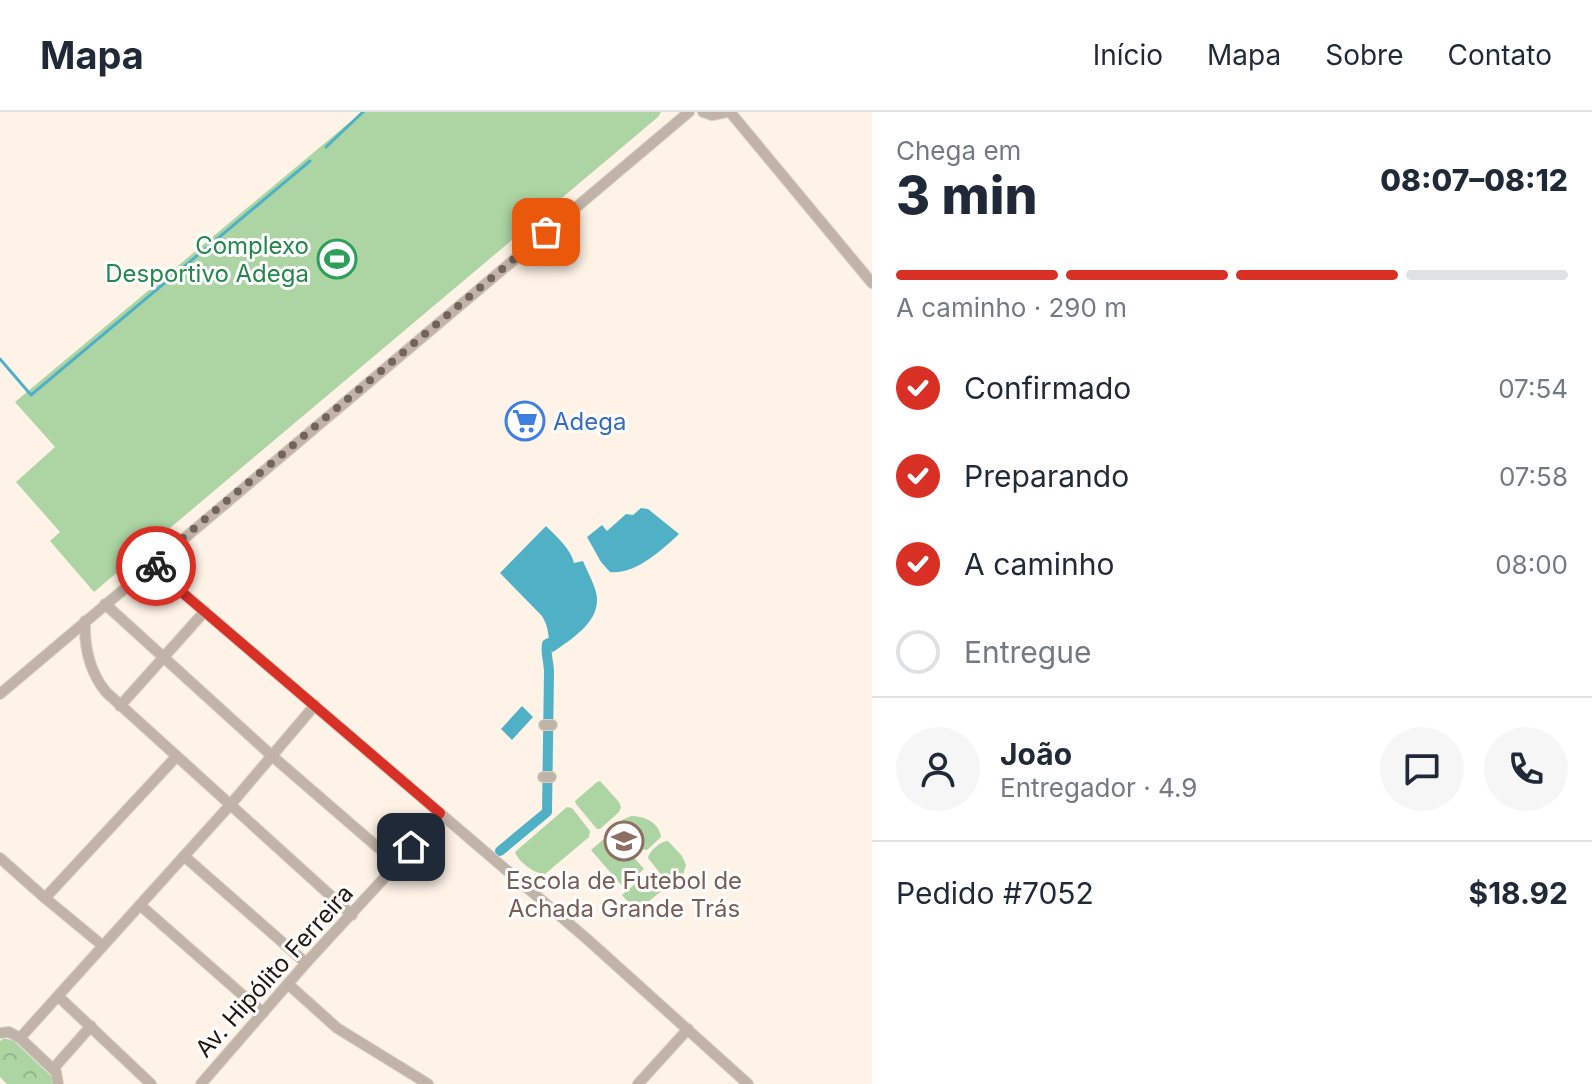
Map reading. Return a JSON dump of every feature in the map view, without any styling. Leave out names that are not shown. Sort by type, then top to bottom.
[{"type":"street","points":[[0,694],[689,112]]},
{"type":"street","points":[[703,112],[712,115],[728,112],[872,283]]},
{"type":"street","points":[[153,563],[184,594],[587,939],[748,1084]]},
{"type":"street","points":[[105,604],[397,864]]},
{"type":"street","points":[[120,706],[205,611]]},
{"type":"street","points":[[85,621],[85,644],[100,685],[352,915]]},
{"type":"street","points":[[20,1038],[231,804],[315,705]]},
{"type":"street","points":[[45,898],[176,757]]},
{"type":"street","name":"Av. Hipólito Ferreira","points":[[201,1084],[440,813]]},
{"type":"street","points":[[184,856],[306,963]]},
{"type":"street","points":[[0,858],[103,946]]},
{"type":"street","points":[[140,905],[263,1013]]},
{"type":"street","points":[[288,984],[337,1028],[428,1084]]},
{"type":"street","points":[[59,997],[151,1084]]},
{"type":"street","points":[[53,1069],[91,1026]]},
{"type":"street","points":[[638,1084],[688,1029]]},
{"type":"street","points":[[0,1033],[9,1032],[20,1038],[53,1069],[58,1084]]},
{"type":"green space","name":"Complexo Desportivo Adega","points":[[362,112],[661,112],[94,592],[50,541],[60,532],[16,482],[55,447],[15,402]]},
{"type":"green space","points":[[600,781],[621,807],[597,829],[575,801]]},
{"type":"green space","points":[[567,807],[572,808],[590,831],[589,837],[545,874],[532,870],[515,852]]},
{"type":"green space","points":[[631,816],[650,821],[660,832],[661,837],[647,850],[640,849],[619,825]]},
{"type":"green space","points":[[612,832],[644,869],[623,887],[591,850]]},
{"type":"green space","points":[[668,841],[686,865],[683,875],[673,884],[668,883],[648,858],[656,847]]},
{"type":"green space","points":[[652,870],[666,887],[636,912],[622,895]]},
{"type":"green space","points":[[0,1041],[14,1041],[51,1076],[54,1084],[7,1084],[0,1077]]},
{"type":"water","points":[[641,508],[648,509],[679,534],[638,566],[610,572],[587,537],[602,525],[607,531],[626,514],[633,515]]},
{"type":"water","points":[[546,526],[566,548],[574,563],[583,561],[595,588],[597,602],[585,627],[553,652],[549,650],[549,637],[542,616],[500,573]]},
{"type":"water","points":[[522,706],[533,717],[512,740],[501,729]]},
{"type":"waterway","points":[[326,147],[363,112]]},
{"type":"waterway","points":[[0,359],[31,395],[310,161]]},
{"type":"waterway","points":[[500,851],[547,812],[549,672],[546,650],[549,643]]},
{"type":"way so far","points":[[156,566],[153,563],[546,232]]},
{"type":"place","name":"Complexo Desportivo Adega","points":[[337,259]]},
{"type":"place","name":"Adega","points":[[525,421]]},
{"type":"place","name":"Escola de Futebol de Achada Grande Trás","points":[[624,841]]},
{"type":"route","points":[[156,566],[184,594],[440,813],[411,847]]}]
